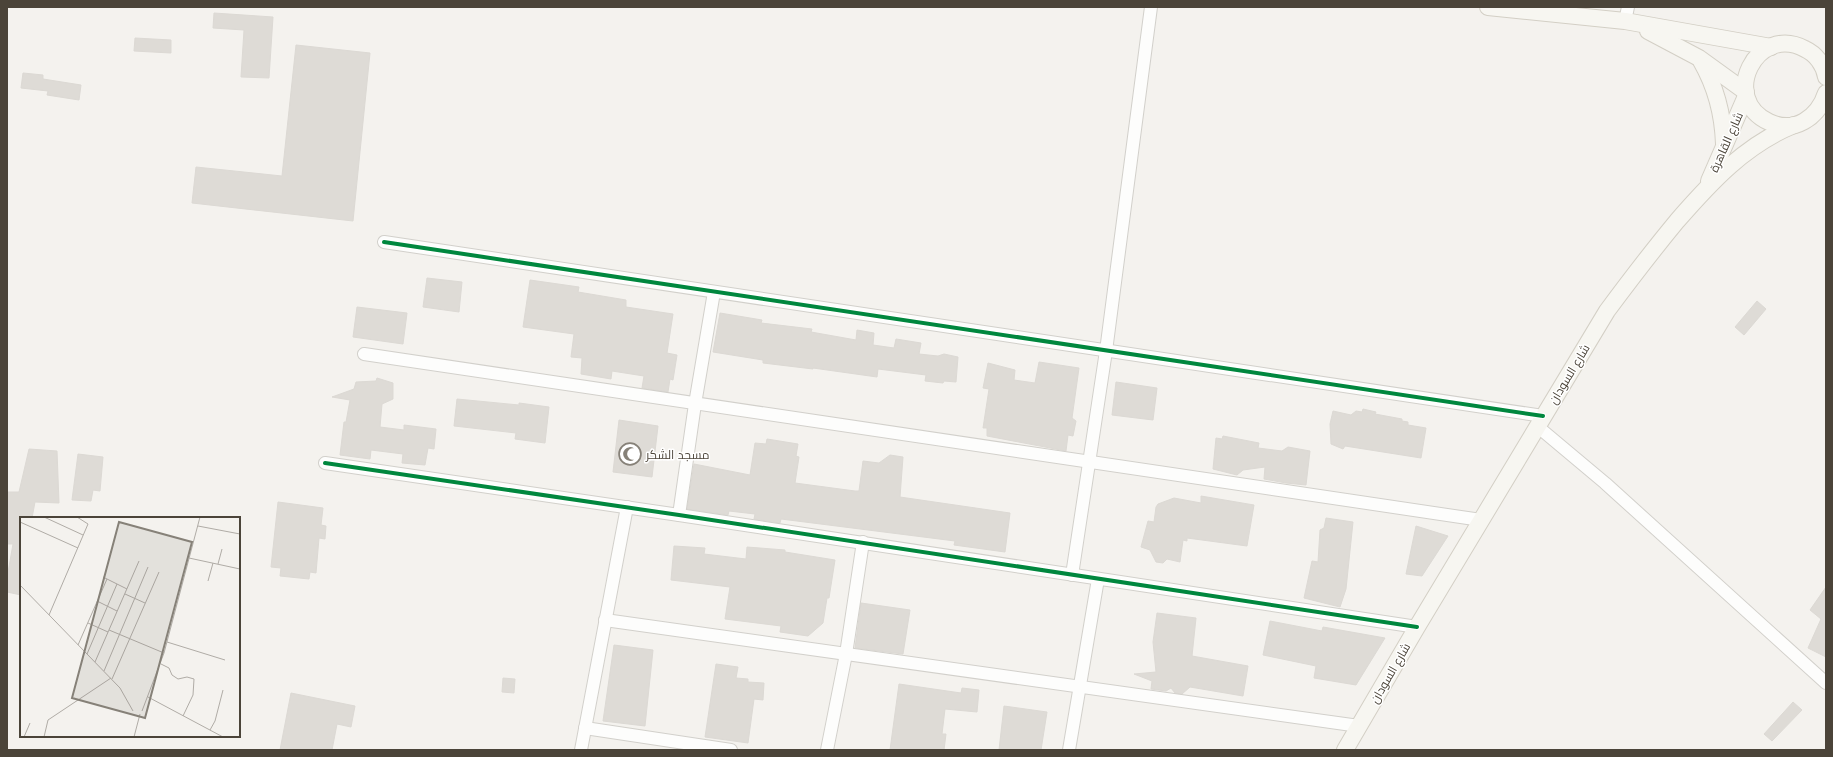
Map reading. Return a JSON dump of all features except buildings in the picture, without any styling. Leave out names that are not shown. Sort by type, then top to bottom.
[{"type":"main road","points":[[1488,7],[1626,14],[1771,47],[1780,44],[1800,46],[1809,51],[1822,65],[1826,77]]},
{"type":"main road","points":[[1626,14],[1663,38],[1699,58],[1746,94],[1756,114],[1764,120],[1774,124],[1794,125]]},
{"type":"main road","name":"شارع القاهرة","points":[[1706,188],[1746,94],[1746,78],[1750,65],[1756,57],[1771,47]]},
{"type":"main road","points":[[1809,51],[1826,52]]},
{"type":"main road","points":[[1699,58],[1707,71],[1718,99],[1724,129],[1724,146]]},
{"type":"main road","points":[[1822,108],[1826,93]]},
{"type":"main road","name":"شارع السودان","points":[[1345,750],[1417,627],[1607,311],[1642,263],[1706,188],[1754,146],[1780,131],[1812,117],[1822,108]]},
{"type":"street","points":[[1072,575],[1106,351],[1151,7]]},
{"type":"street","points":[[384,242],[1106,351],[1540,421],[1605,483],[1826,683]]},
{"type":"street","points":[[680,515],[695,404],[714,292]]},
{"type":"street","points":[[364,354],[1481,520]]},
{"type":"street","points":[[325,463],[863,542],[1417,627]]},
{"type":"street","points":[[581,750],[627,507]]},
{"type":"street","points":[[827,750],[846,654],[863,542]]},
{"type":"street","points":[[1069,750],[1098,579]]},
{"type":"street","points":[[605,620],[1359,726]]},
{"type":"street","points":[[585,728],[731,750]]},
{"type":"cycle path","points":[[384,242],[1543,416]]},
{"type":"cycle path","points":[[325,463],[1417,627]]},
{"type":"place","name":"مسجد الشكر","points":[[630,454]]}]
